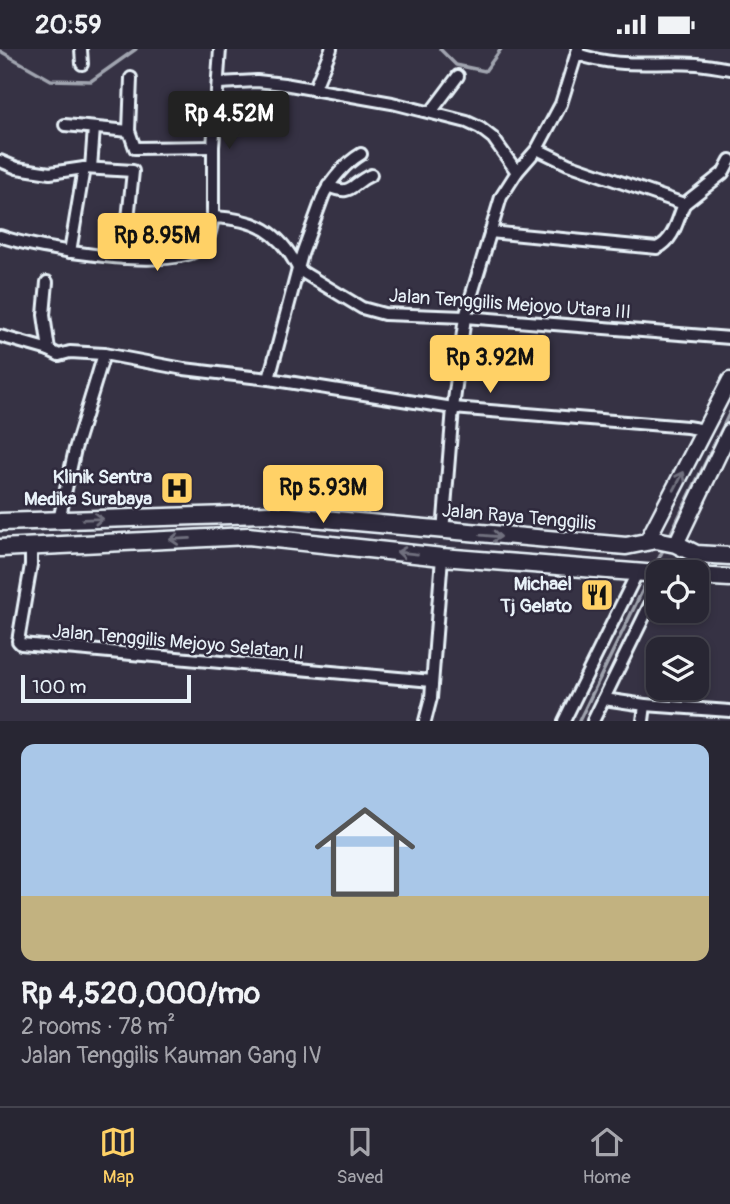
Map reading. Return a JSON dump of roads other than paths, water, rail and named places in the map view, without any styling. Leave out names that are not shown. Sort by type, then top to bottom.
[{"type":"main road","name":"Jalan Raya Tenggilis","points":[[0,522],[252,514],[557,542],[626,546],[662,542]]},
{"type":"main road","points":[[338,546],[342,522]]},
{"type":"main road","points":[[0,548],[248,536],[442,557],[646,573]]},
{"type":"main road","points":[[553,566],[557,542]]},
{"type":"main road","points":[[662,542],[696,554],[730,556]]},
{"type":"main road","points":[[709,577],[730,578]]},
{"type":"street","points":[[81,49],[82,64]]},
{"type":"street","points":[[0,236],[71,252],[124,258],[163,257],[200,249],[208,239],[213,217],[213,147],[220,49]]},
{"type":"street","points":[[314,90],[331,49]]},
{"type":"street","points":[[443,532],[453,408],[465,317],[501,197],[517,172],[537,149],[561,104],[577,51],[599,61],[622,64],[697,64],[730,69]]},
{"type":"street","points":[[430,112],[458,76]]},
{"type":"street","points":[[131,78],[129,131],[135,148],[213,147]]},
{"type":"street","points":[[219,83],[257,81],[430,112],[480,128],[493,138],[517,172]]},
{"type":"street","points":[[65,125],[129,131]]},
{"type":"street","points":[[71,252],[94,128]]},
{"type":"street","points":[[537,149],[568,164],[684,204]]},
{"type":"street","points":[[269,379],[302,254],[328,186],[352,160],[361,155]]},
{"type":"street","points":[[491,232],[657,249],[671,238],[684,204],[700,194],[723,173],[730,160]]},
{"type":"street","points":[[0,161],[38,172],[87,168],[133,172],[124,258]]},
{"type":"street","points":[[328,186],[342,192],[348,191],[371,175]]},
{"type":"street","points":[[213,217],[251,223],[272,234],[289,250],[299,271]]},
{"type":"street","name":"Jalan Tenggilis Mejoyo Utara III","points":[[299,271],[348,301],[384,314],[465,317],[730,338]]},
{"type":"street","points":[[47,282],[44,315],[49,349]]},
{"type":"street","points":[[0,337],[49,349],[60,355],[71,352],[103,354],[184,369],[269,379],[453,408],[687,426],[705,430]]},
{"type":"street","points":[[59,520],[75,449],[103,354]]},
{"type":"street","points":[[662,542],[705,430],[730,380]]},
{"type":"street","points":[[662,542],[730,431]]},
{"type":"street","name":"Jalan Tenggilis Mejoyo Selatan II","points":[[31,547],[31,565],[18,641],[21,644],[432,681]]},
{"type":"street","points":[[425,721],[432,681],[442,557]]},
{"type":"street","points":[[564,721],[646,575]]},
{"type":"street","points":[[593,721],[646,613]]},
{"type":"street","points":[[604,699],[730,711]]},
{"type":"street","points":[[643,721],[645,705]]},
{"type":"waterway","points":[[0,51],[51,80],[91,81],[136,49]]},
{"type":"waterway","points":[[440,49],[456,65],[485,71],[501,49]]},
{"type":"waterway","points":[[668,539],[730,412]]},
{"type":"waterway","points":[[658,560],[665,546]]},
{"type":"waterway","points":[[579,721],[646,583]]},
{"type":"place","name":"Klinik Sentra Medika Surabaya","points":[[177,488]]},
{"type":"place","name":"Michael Tj Gelato","points":[[597,595]]}]
